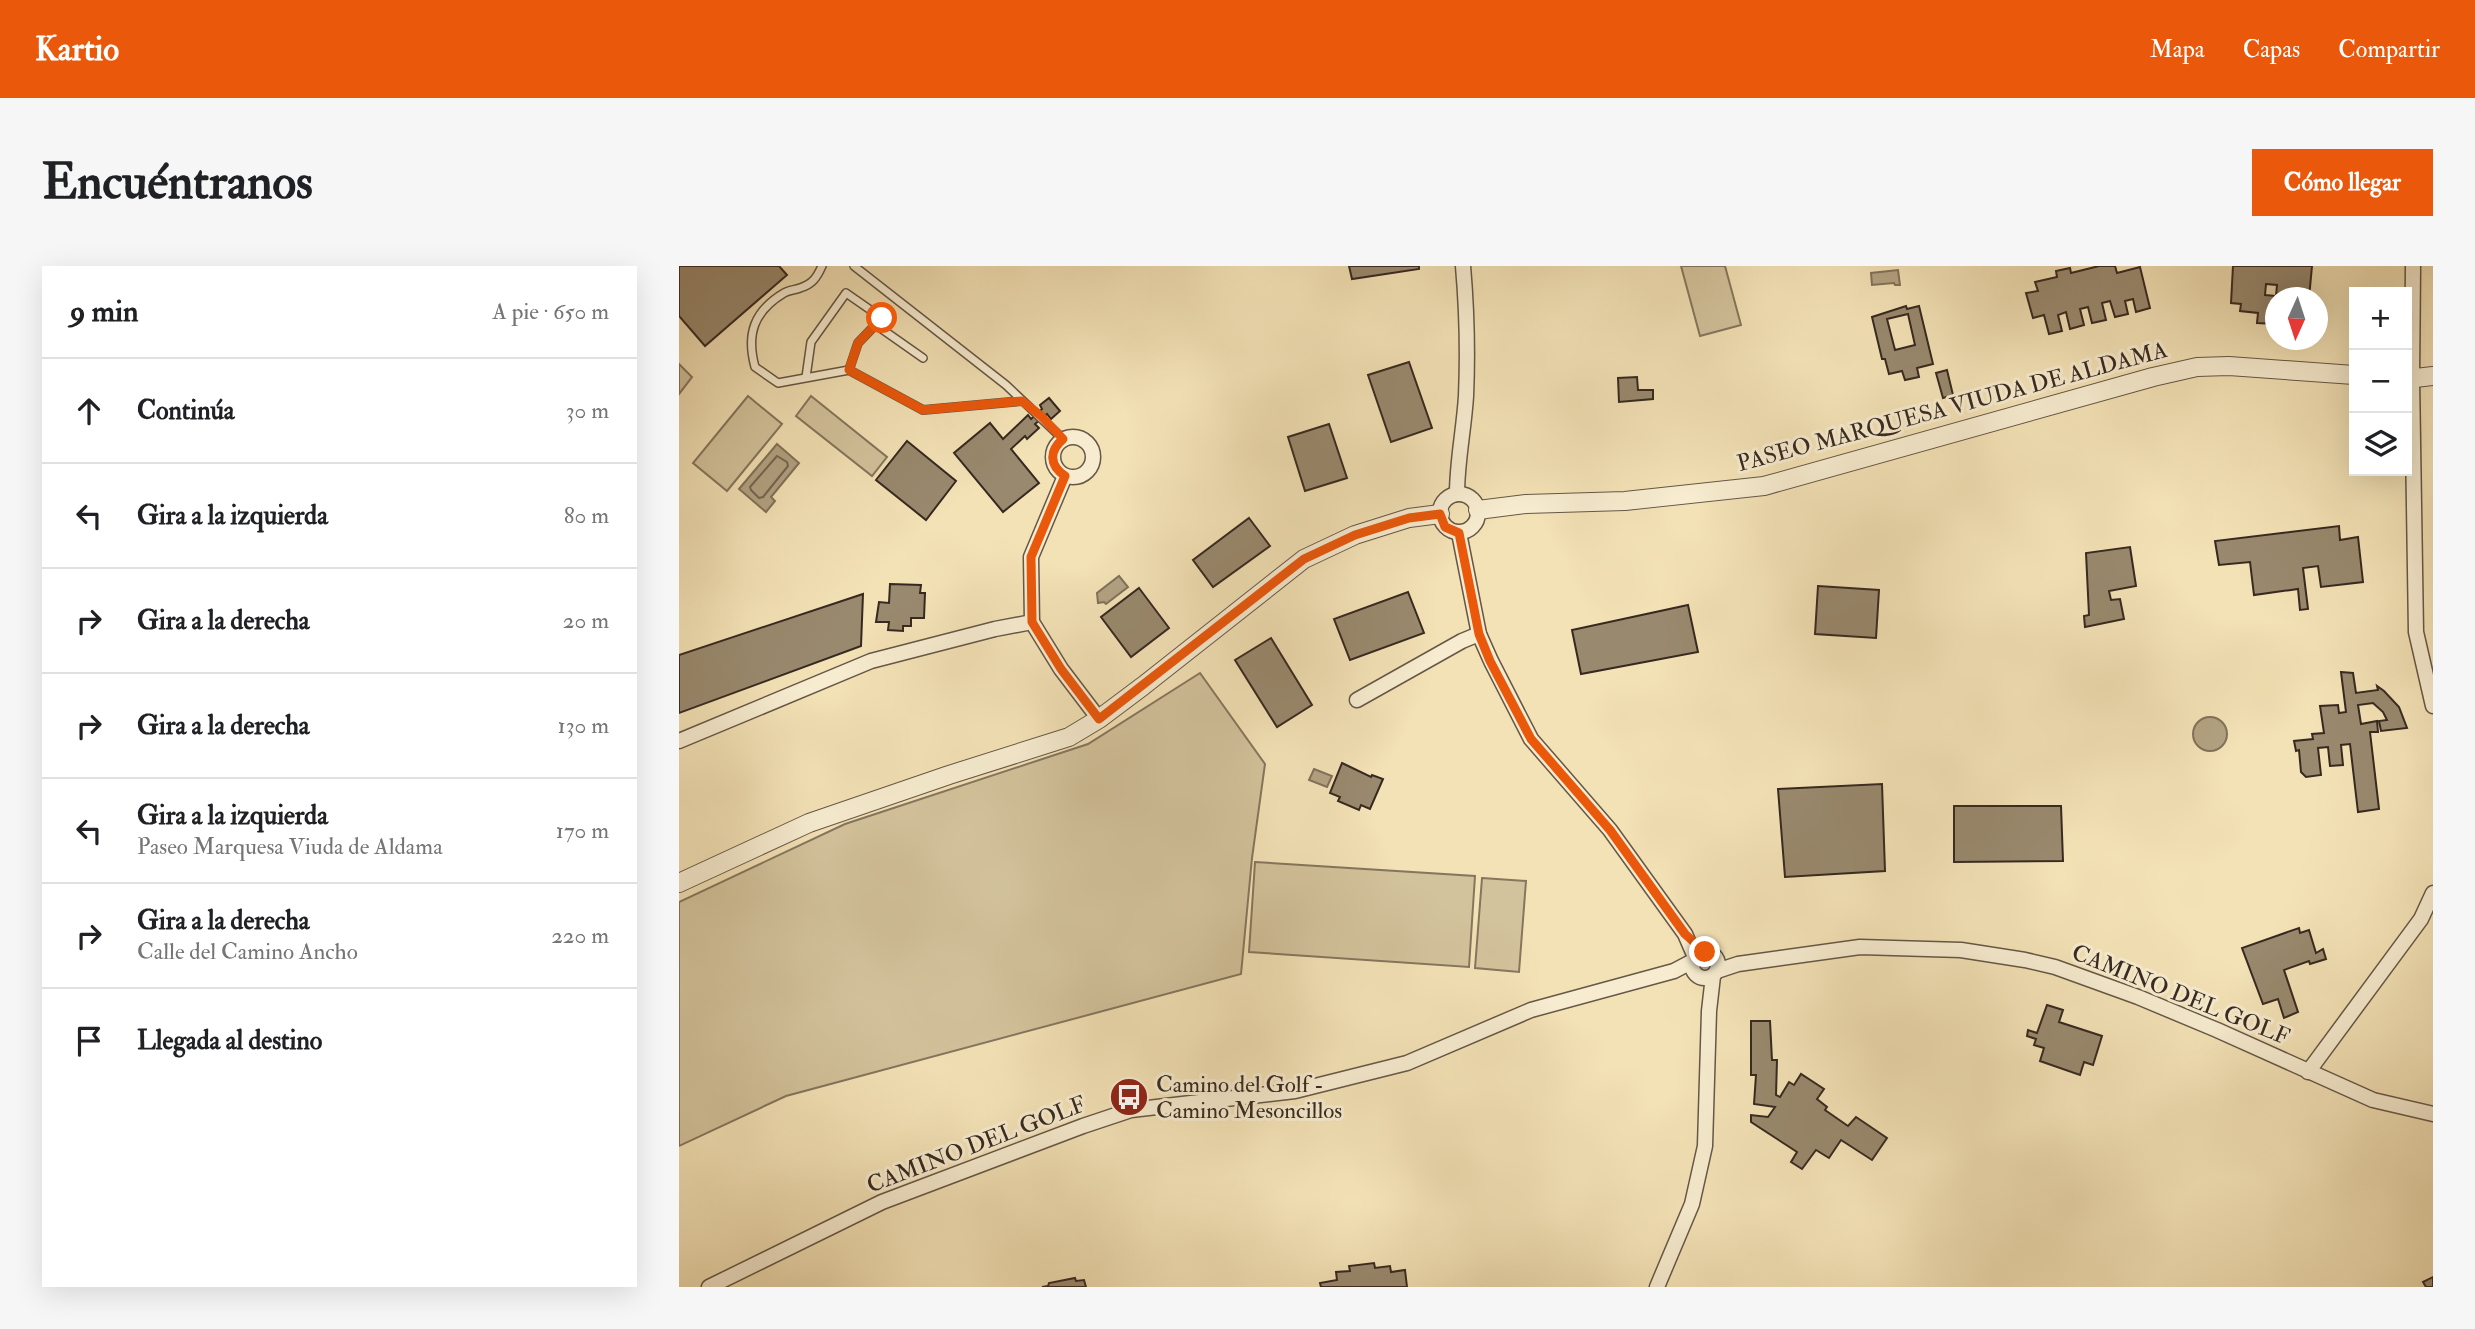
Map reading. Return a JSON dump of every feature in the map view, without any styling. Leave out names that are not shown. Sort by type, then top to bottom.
[{"type":"street","points":[[1457,494],[1469,328],[1463,266]]},
{"type":"street","points":[[2410,350],[2413,266]]},
{"type":"street","name":"PASEO MARQUESA VIUDA DE ALDAMA","points":[[1478,510],[1525,504],[1625,500],[1764,486],[2197,367],[2229,366],[2349,375]]},
{"type":"street","points":[[2412,379],[2433,376]]},
{"type":"street","points":[[2410,413],[2416,632],[2433,706]]},
{"type":"street","points":[[1073,436],[1083,439],[1091,446],[1094,456],[1092,466],[1085,474],[1075,478],[1065,476],[1057,471],[1052,453],[1063,439],[1073,436]]},
{"type":"street","points":[[1065,476],[1031,557],[1032,622],[1061,669],[1099,719]]},
{"type":"street","points":[[1457,494],[1471,498],[1478,510],[1472,528],[1459,533],[1445,527],[1440,514],[1443,503],[1457,494]]},
{"type":"street","points":[[679,883],[809,823],[1069,737],[1099,719],[1304,559],[1355,535],[1409,518],[1440,514]]},
{"type":"street","points":[[1459,533],[1479,634],[1490,661],[1531,739],[1610,830],[1705,966],[1709,1011],[1705,1146],[1692,1204],[1657,1287]]},
{"type":"street","points":[[679,741],[871,662],[995,629],[1032,622]]},
{"type":"street","points":[[1357,700],[1462,640],[1479,634]]},
{"type":"street","points":[[2308,1072],[2421,919],[2433,892]]},
{"type":"street","name":"CAMINO DEL GOLF","points":[[709,1287],[883,1202],[1131,1110],[1295,1091],[1407,1063],[1531,1010],[1674,971],[1860,947],[1961,950],[2055,967],[2138,997],[2217,1030],[2373,1100],[2433,1114]]},
{"type":"lane","points":[[823,266],[814,281],[787,291],[764,307],[751,332],[750,348],[754,367],[778,383],[849,370],[923,410],[1022,401]]},
{"type":"lane","points":[[855,266],[1006,385],[1063,439]]},
{"type":"lane","points":[[806,377],[811,342],[846,293],[882,318],[858,343],[849,370]]},
{"type":"lane","points":[[876,325],[923,358]]},
{"type":"shaded area","points":[[1681,266],[1725,266],[1741,325],[1700,336]]},
{"type":"shaded area","points":[[679,364],[692,377],[679,394]]},
{"type":"shaded area","points":[[748,396],[782,424],[727,491],[693,463]]},
{"type":"shaded area","points":[[811,396],[887,457],[872,476],[796,416]]},
{"type":"shaded area","points":[[1200,673],[1265,764],[1252,858],[1241,974],[786,1096],[679,1146],[679,902],[845,824],[1088,744]]},
{"type":"shaded area","points":[[1255,862],[1475,876],[1469,967],[1249,952]]},
{"type":"shaded area","points":[[1482,878],[1526,881],[1519,972],[1475,968]]},
{"type":"water","points":[[1898,270],[1900,285],[1872,285],[1871,273]]},
{"type":"water","points":[[777,444],[799,463],[771,497],[775,501],[766,512],[739,489]]},
{"type":"water","points":[[1119,576],[1128,587],[1106,604],[1098,603],[1097,593]]},
{"type":"water","points":[[2210,717],[2222,722],[2227,734],[2222,746],[2210,751],[2198,746],[2193,734],[2198,722]]},
{"type":"water","points":[[1314,769],[1332,776],[1327,787],[1309,780]]},
{"type":"building","points":[[679,266],[779,266],[787,275],[705,346],[679,316]]},
{"type":"building","points":[[1349,266],[1419,266],[1419,269],[1352,279]]},
{"type":"building","points":[[2099,266],[2115,266],[2117,273],[2140,267],[2150,308],[2136,312],[2133,299],[2125,301],[2128,314],[2115,317],[2110,301],[2102,303],[2106,320],[2092,323],[2088,307],[2080,309],[2084,325],[2070,329],[2066,312],[2058,315],[2062,331],[2049,334],[2044,315],[2033,318],[2026,293],[2038,291],[2035,282],[2057,277],[2056,271],[2070,268],[2071,273]]},
{"type":"building","points":[[2233,266],[2312,266],[2310,287],[2277,287],[2266,284],[2265,323],[2257,323],[2258,313],[2240,311],[2241,304],[2231,303]]},
{"type":"building","points":[[1906,306],[1907,309],[1919,306],[1933,364],[1917,368],[1919,377],[1905,380],[1902,371],[1889,374],[1885,359],[1882,359],[1872,317]],"holes":[[[1908,314],[1915,345],[1895,350],[1887,319]]]},
{"type":"building","points":[[1409,362],[1432,428],[1391,442],[1368,375]]},
{"type":"building","points":[[1947,370],[1953,395],[1943,398],[1936,373]]},
{"type":"building","points":[[1637,377],[1638,390],[1653,390],[1653,399],[1619,402],[1618,378]]},
{"type":"building","points":[[1049,398],[1060,411],[1051,419],[1047,414],[1035,424],[1039,428],[1011,449],[1039,483],[1003,512],[954,453],[990,423],[1003,439],[1028,415],[1031,419],[1042,409],[1040,405]]},
{"type":"building","points":[[1329,424],[1347,478],[1305,491],[1288,437]]},
{"type":"building","points":[[907,441],[956,481],[926,520],[876,480]]},
{"type":"building","points":[[1249,518],[1270,546],[1213,587],[1193,560]]},
{"type":"building","points":[[2339,526],[2340,540],[2358,537],[2363,582],[2321,587],[2318,566],[2303,568],[2308,609],[2300,610],[2298,589],[2254,595],[2250,562],[2219,565],[2215,541]]},
{"type":"building","points":[[2130,547],[2136,586],[2109,591],[2111,600],[2120,599],[2124,619],[2085,627],[2084,616],[2089,615],[2086,553]]},
{"type":"building","points":[[890,584],[921,585],[920,593],[925,593],[924,618],[911,618],[911,626],[903,626],[903,631],[888,630],[889,622],[876,622],[879,602],[889,603]]},
{"type":"building","points":[[1818,586],[1879,590],[1876,638],[1815,634]]},
{"type":"building","points":[[1139,588],[1169,628],[1131,657],[1101,617]]},
{"type":"building","points":[[1408,592],[1424,633],[1350,660],[1334,619]]},
{"type":"building","points":[[863,594],[861,646],[679,713],[679,655]]},
{"type":"building","points":[[1688,605],[1698,652],[1581,674],[1572,630]]},
{"type":"building","points":[[1271,638],[1312,705],[1277,727],[1235,660]]},
{"type":"building","points":[[2341,672],[2353,673],[2356,693],[2378,690],[2377,686],[2384,691],[2399,707],[2407,728],[2381,731],[2379,721],[2387,720],[2383,712],[2373,703],[2358,705],[2361,724],[2377,721],[2378,732],[2370,732],[2379,809],[2358,812],[2350,744],[2341,745],[2343,765],[2330,766],[2328,747],[2318,748],[2321,775],[2306,777],[2301,772],[2299,750],[2296,751],[2294,741],[2313,739],[2312,734],[2324,733],[2320,706],[2338,705],[2339,713],[2346,712]]},
{"type":"building","points":[[1342,763],[1371,777],[1372,775],[1383,779],[1370,809],[1361,805],[1359,810],[1338,801],[1340,797],[1330,793]]},
{"type":"building","points":[[1882,784],[1885,871],[1785,877],[1778,789]]},
{"type":"building","points":[[1954,806],[2061,806],[2063,861],[1954,862]]},
{"type":"building","points":[[2299,928],[2300,933],[2309,930],[2316,953],[2323,949],[2326,959],[2310,964],[2309,961],[2284,970],[2298,1012],[2284,1018],[2278,999],[2263,1004],[2242,948]]},
{"type":"building","points":[[2047,1005],[2063,1010],[2059,1022],[2102,1036],[2093,1065],[2084,1062],[2080,1075],[2040,1061],[2044,1048],[2034,1045],[2036,1039],[2027,1036],[2028,1030],[2037,1033]]},
{"type":"building","points":[[1751,1021],[1770,1021],[1772,1060],[1777,1060],[1776,1095],[1780,1097],[1789,1082],[1794,1085],[1801,1074],[1824,1089],[1817,1099],[1827,1107],[1825,1110],[1848,1126],[1856,1117],[1887,1138],[1872,1160],[1841,1140],[1829,1158],[1816,1150],[1802,1169],[1791,1162],[1797,1152],[1751,1122],[1751,1115],[1768,1117],[1775,1107],[1754,1104],[1756,1075],[1751,1075]]},
{"type":"building","points":[[1374,1263],[1375,1268],[1390,1266],[1391,1272],[1405,1270],[1407,1287],[1321,1287],[1320,1283],[1337,1280],[1336,1272],[1350,1271],[1349,1266]]},
{"type":"building","points":[[2433,1277],[2433,1287],[2426,1287],[2423,1282]]},
{"type":"building","points":[[1075,1278],[1076,1281],[1084,1280],[1086,1287],[1042,1287],[1048,1286],[1049,1283]]},
{"type":"place","name":"Camino del Golf - Camino Mesoncillos","points":[[1129,1097]]},
{"type":"route","points":[[882,318],[858,343],[849,370],[923,410],[1022,401],[1063,439],[1052,453],[1057,471],[1065,476],[1031,557],[1032,622],[1061,669],[1099,719],[1304,559],[1355,535],[1409,518],[1440,514],[1445,527],[1459,533],[1479,634],[1490,661],[1531,739],[1610,830],[1685,934],[1705,952]]}]
